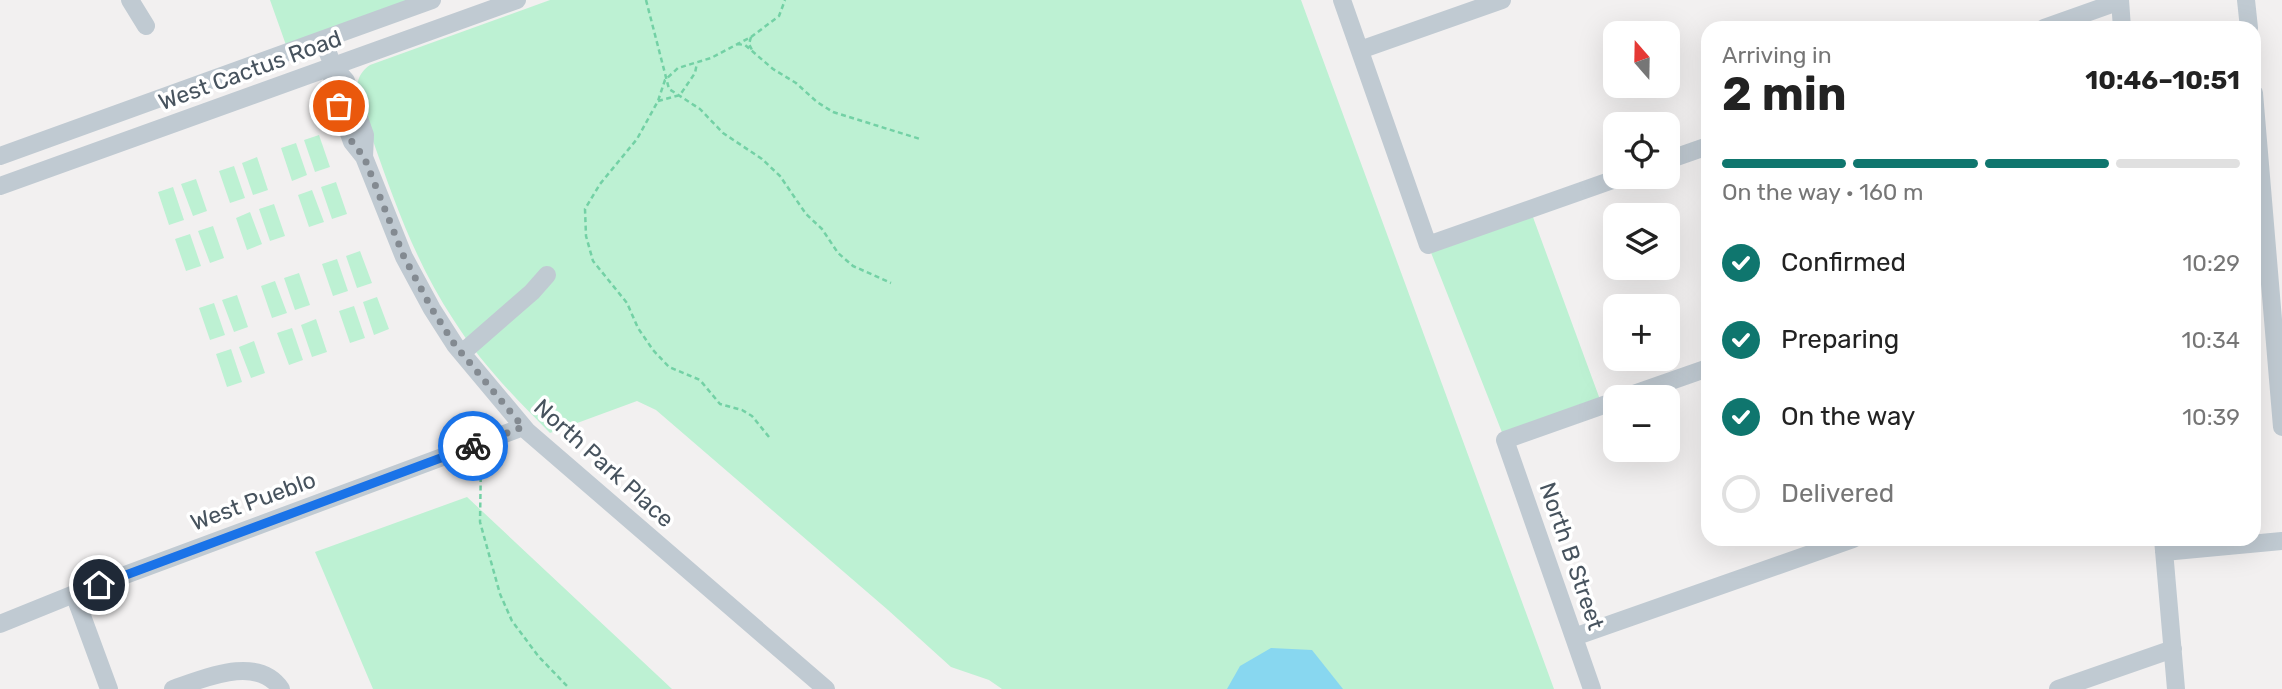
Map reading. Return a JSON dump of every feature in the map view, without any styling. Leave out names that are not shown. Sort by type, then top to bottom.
[{"type":"street","points":[[130,0],[146,26]]},
{"type":"street","name":"West Cactus Road","points":[[0,156],[432,0]]},
{"type":"street","name":"West Cactus Road","points":[[0,186],[517,0]]},
{"type":"street","points":[[1342,0],[1428,245],[1603,183]]},
{"type":"street","points":[[1360,50],[1502,0]]},
{"type":"street","points":[[2246,0],[2248,21]]},
{"type":"street","points":[[2064,21],[2120,1],[2121,21]]},
{"type":"street","name":"North Park Place","points":[[323,40],[333,66],[332,87],[352,142],[364,157],[404,257],[432,309],[462,353],[523,427],[626,519],[826,689]]},
{"type":"street","points":[[1680,156],[1701,148]]},
{"type":"street","points":[[2261,171],[2282,427]]},
{"type":"street","points":[[462,353],[532,292],[547,275]]},
{"type":"street","points":[[1659,385],[1701,370]]},
{"type":"street","name":"North B Street","points":[[1592,689],[1505,440],[1603,405]]},
{"type":"street","name":"West Pueblo","points":[[0,624],[523,427]]},
{"type":"street","points":[[2261,542],[2282,541]]},
{"type":"street","points":[[1574,637],[1833,546]]},
{"type":"street","points":[[2163,546],[2176,689]]},
{"type":"street","points":[[74,594],[109,689]]},
{"type":"street","points":[[2058,689],[2173,649]]},
{"type":"street","points":[[173,689],[236,671],[252,671],[276,682],[281,689]]},
{"type":"path","points":[[646,0],[669,89],[700,109],[723,133],[762,159],[779,176],[806,214],[822,229],[838,253],[853,267],[891,283]]},
{"type":"path","points":[[769,437],[752,416],[742,410],[720,404],[700,380],[668,366],[638,328],[627,303],[593,261],[586,236],[585,209],[600,184],[637,139],[658,101],[665,80],[678,68],[751,37],[779,16],[785,0]]},
{"type":"path","points":[[751,37],[749,44],[752,50]]},
{"type":"path","points":[[737,44],[745,45],[773,69],[834,112],[920,139]]},
{"type":"path","points":[[658,101],[680,95],[695,73],[697,62]]},
{"type":"path","points":[[480,443],[480,522],[500,594],[512,621],[567,686]]},
{"type":"green space","points":[[270,0],[412,0],[286,45]]},
{"type":"green space","points":[[550,0],[1301,0],[1554,689],[1002,689],[989,680],[951,667],[656,410],[637,401],[550,433],[486,364],[463,335],[440,298],[417,254],[398,208],[361,110],[357,88],[361,74],[370,65]]},
{"type":"green space","points":[[319,135],[330,167],[315,172],[304,140]]},
{"type":"green space","points":[[296,143],[307,175],[292,181],[281,148]]},
{"type":"green space","points":[[257,157],[268,190],[253,195],[242,163]]},
{"type":"green space","points":[[234,166],[245,198],[230,203],[219,171]]},
{"type":"green space","points":[[196,179],[207,211],[193,216],[181,184]]},
{"type":"green space","points":[[336,182],[347,214],[332,219],[321,187]]},
{"type":"green space","points":[[173,187],[184,220],[169,225],[158,192]]},
{"type":"green space","points":[[312,190],[324,222],[309,227],[298,195]]},
{"type":"green space","points":[[274,204],[285,236],[270,241],[259,209]]},
{"type":"green space","points":[[1530,209],[1602,405],[1505,440],[1428,245]]},
{"type":"green space","points":[[250,212],[262,244],[247,250],[236,218]]},
{"type":"green space","points":[[213,226],[224,258],[210,263],[198,231]]},
{"type":"green space","points":[[190,234],[201,266],[186,271],[175,239]]},
{"type":"green space","points":[[360,251],[372,283],[357,288],[346,256]]},
{"type":"green space","points":[[337,259],[348,291],[333,296],[322,264]]},
{"type":"green space","points":[[299,273],[310,305],[295,310],[284,278]]},
{"type":"green space","points":[[275,281],[287,313],[272,318],[261,286]]},
{"type":"green space","points":[[237,295],[248,327],[234,332],[222,300]]},
{"type":"green space","points":[[377,297],[389,329],[374,335],[363,302]]},
{"type":"green space","points":[[214,303],[225,335],[210,340],[199,308]]},
{"type":"green space","points":[[354,306],[365,338],[350,343],[339,311]]},
{"type":"green space","points":[[316,319],[327,352],[312,357],[301,325]]},
{"type":"green space","points":[[292,328],[303,360],[289,365],[277,333]]},
{"type":"green space","points":[[254,341],[265,373],[251,378],[239,347]]},
{"type":"green space","points":[[231,349],[242,382],[227,387],[216,354]]},
{"type":"green space","points":[[467,497],[672,689],[373,689],[315,552]]},
{"type":"water","points":[[1271,648],[1312,650],[1343,689],[1227,689],[1240,666]]},
{"type":"way so far","points":[[339,106],[352,142],[364,157],[404,257],[432,309],[455,345],[523,427],[473,446]]},
{"type":"route","points":[[99,585],[473,446]]}]
